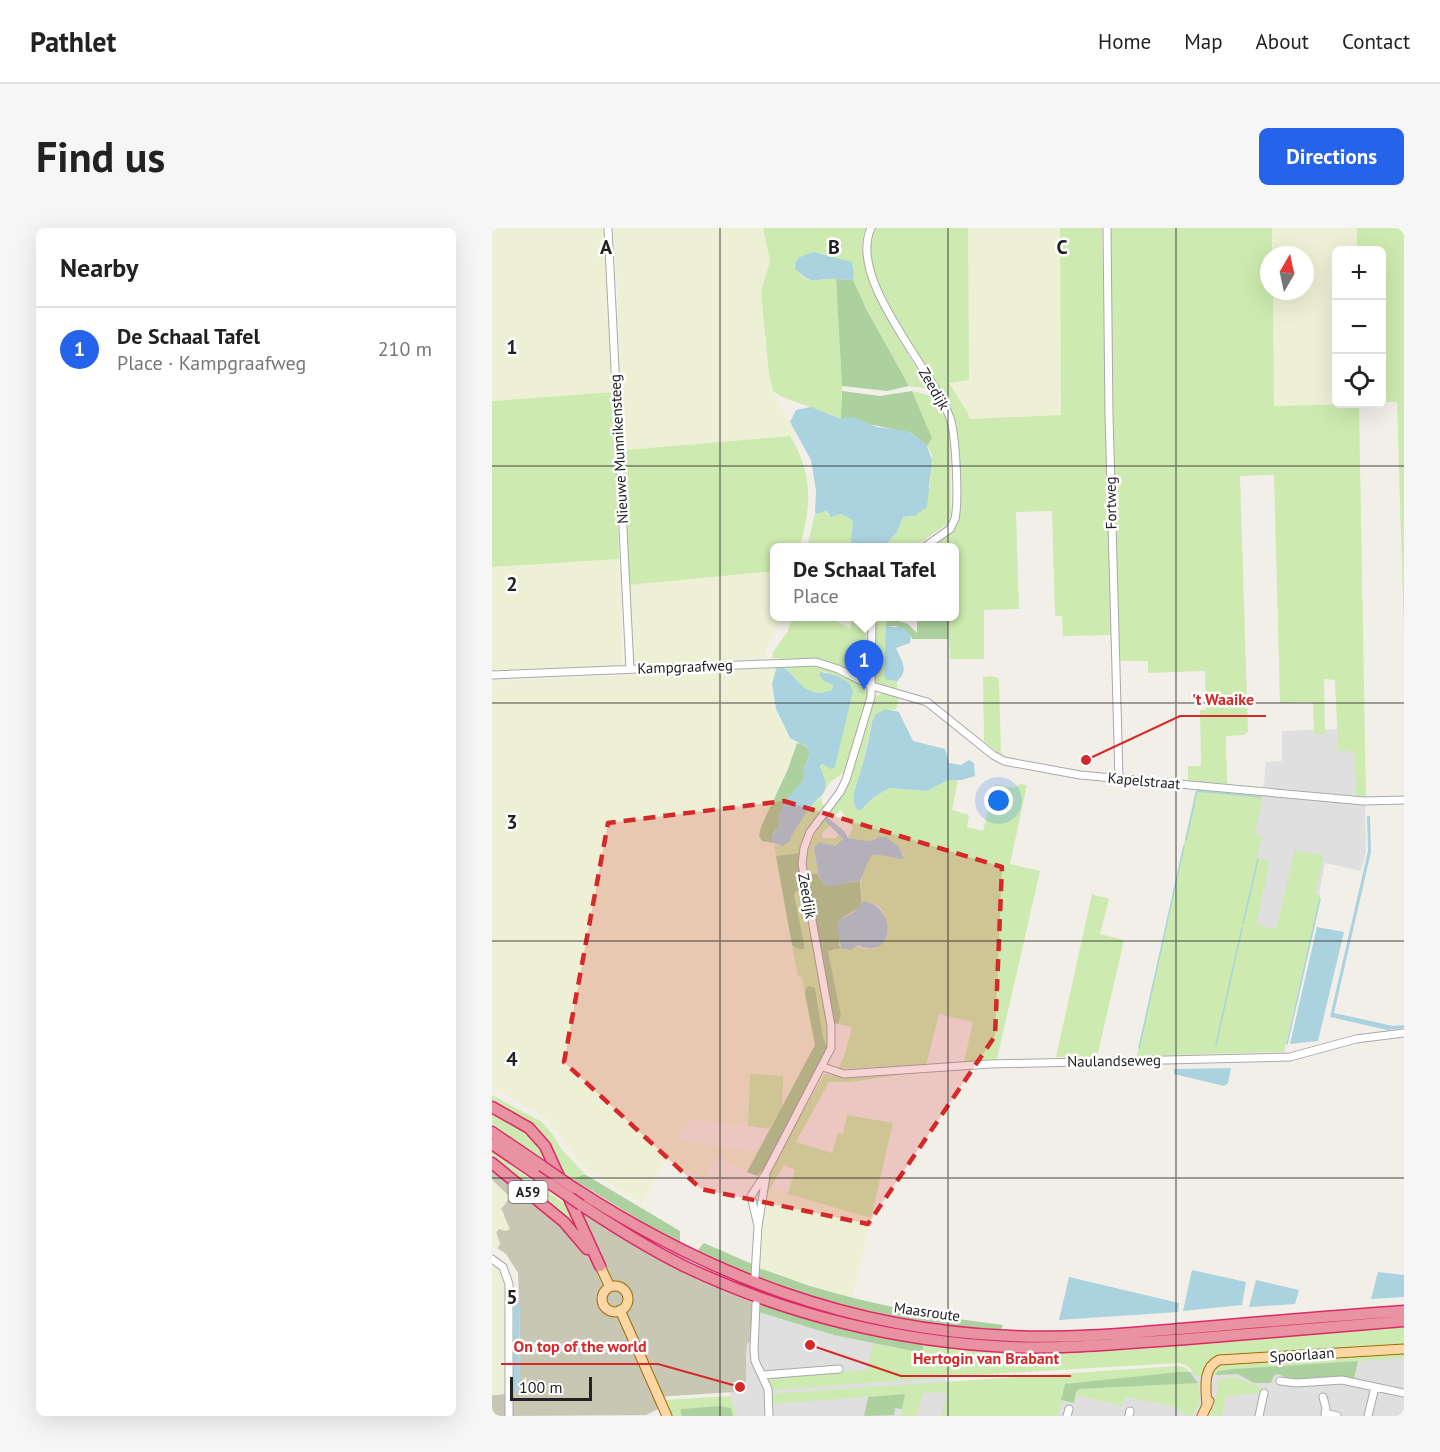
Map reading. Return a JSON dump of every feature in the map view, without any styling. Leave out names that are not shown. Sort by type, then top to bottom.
[{"type":"highway","name":"A59","points":[[492,1107],[529,1128],[545,1146],[600,1266]]},
{"type":"highway","name":"Maasroute","points":[[492,1132],[574,1188],[662,1242],[746,1280],[847,1312],[931,1329],[1011,1336],[1097,1336],[1404,1311]]},
{"type":"highway","name":"Maasroute","points":[[492,1144],[581,1205],[657,1252],[743,1291],[834,1320],[929,1339],[987,1345],[1060,1347],[1404,1321]]},
{"type":"highway","name":"A59","points":[[492,1163],[572,1229],[600,1266]]},
{"type":"main road","points":[[600,1266],[610,1287]]},
{"type":"main road","points":[[619,1286],[626,1292],[627,1301],[620,1310],[611,1311],[604,1305],[603,1296],[610,1287],[619,1286]]},
{"type":"main road","points":[[620,1310],[668,1416]]},
{"type":"main road","name":"Spoorlaan","points":[[1202,1416],[1207,1406],[1206,1377],[1211,1365],[1220,1360],[1404,1349]]},
{"type":"street","name":"Nieuwe Munnikensteeg","points":[[608,228],[630,669]]},
{"type":"street","name":"Zeedijk","points":[[871,228],[867,237],[866,250],[875,285],[886,309],[945,408],[953,430],[956,519],[950,529],[930,543]]},
{"type":"street","name":"Fortweg","points":[[1107,228],[1119,779]]},
{"type":"street","name":"Zeedijk","points":[[758,1226],[751,1196],[766,1173],[831,1048],[832,1032],[805,889],[802,857],[810,832],[846,780],[871,697],[872,621]]},
{"type":"street","name":"Kampgraafweg","points":[[492,675],[816,662],[838,669],[872,686]]},
{"type":"street","name":"Kapelstraat","points":[[872,686],[927,702],[993,755],[1004,761],[1066,773],[1119,779],[1364,801],[1404,800]]},
{"type":"street","name":"Naulandseweg","points":[[823,1067],[844,1074],[990,1064],[1290,1057],[1362,1038],[1404,1033]]},
{"type":"street","name":"Zeedijk","points":[[755,1276],[758,1226],[766,1173]]},
{"type":"street","points":[[492,1259],[503,1267],[509,1284],[509,1416]]},
{"type":"street","points":[[756,1304],[755,1361],[768,1389],[769,1416]]},
{"type":"street","points":[[763,1375],[839,1369]]},
{"type":"street","points":[[1280,1381],[1296,1383],[1342,1380],[1404,1393]]},
{"type":"street","points":[[1368,1416],[1375,1387]]},
{"type":"street","points":[[1259,1416],[1264,1393]]},
{"type":"street","points":[[1323,1397],[1325,1415],[1337,1416]]},
{"type":"highlighted area","points":[[784,801],[1002,867],[995,1036],[868,1224],[701,1189],[564,1062],[608,823]]},
{"type":"shaded area","points":[[492,228],[604,228],[613,392],[492,401]]},
{"type":"shaded area","points":[[614,228],[763,228],[770,261],[761,292],[769,374],[775,398],[798,435],[625,450]]},
{"type":"shaded area","points":[[968,228],[1060,228],[1061,415],[969,419],[968,413],[949,382],[969,380]]},
{"type":"shaded area","points":[[1272,228],[1357,228],[1357,246],[1332,246],[1332,405],[1274,407],[1273,300],[1314,300],[1314,246],[1272,246]]},
{"type":"shaded area","points":[[619,559],[623,664],[621,666],[492,673],[492,567]]},
{"type":"shaded area","points":[[770,571],[770,621],[780,621],[767,648],[765,658],[638,665],[633,661],[629,585]]},
{"type":"shaded area","points":[[777,666],[772,684],[773,699],[784,729],[797,743],[788,769],[761,827],[762,841],[774,843],[798,975],[803,981],[815,1045],[782,1107],[783,1076],[750,1074],[748,1126],[689,1119],[687,1129],[681,1129],[680,1141],[758,1152],[747,1172],[716,1157],[703,1180],[665,1160],[642,1204],[580,1164],[546,1118],[492,1087],[492,681],[738,671]]},
{"type":"shaded area","points":[[1339,729],[1356,750],[1360,798],[1365,806],[1366,852],[1361,871],[1325,863],[1318,900],[1278,933],[1240,925],[1266,762],[1282,761],[1282,731]]},
{"type":"shaded area","points":[[492,1167],[523,1192],[576,1209],[627,1241],[681,1270],[755,1299],[751,1341],[747,1344],[746,1353],[746,1386],[739,1386],[734,1392],[656,1397],[660,1408],[646,1415],[492,1416],[492,1395],[516,1393],[519,1386],[520,1304],[514,1304],[514,1297],[519,1298],[518,1273],[506,1254],[497,1248],[500,1244],[496,1232],[504,1214],[501,1209],[510,1197],[492,1180]]},
{"type":"shaded area","points":[[492,1180],[510,1197],[501,1209],[510,1229],[506,1231],[499,1229],[496,1232],[500,1244],[497,1248],[492,1246]]},
{"type":"shaded area","points":[[771,1188],[871,1218],[852,1298],[758,1268],[765,1197]]},
{"type":"shaded area","points":[[492,1263],[502,1272],[506,1289],[505,1394],[492,1395]]},
{"type":"shaded area","points":[[743,1302],[939,1357],[950,1397],[946,1416],[734,1416],[730,1392]]},
{"type":"shaded area","points":[[1404,1357],[1404,1416],[1055,1416],[1063,1382]]},
{"type":"green space","points":[[763,228],[866,228],[862,245],[872,287],[895,333],[930,389],[909,386],[859,294],[853,280],[852,262],[837,260],[821,253],[794,266],[808,280],[836,279],[842,384],[841,418],[782,397],[773,391],[769,374],[761,292],[770,261]]},
{"type":"green space","points":[[873,228],[968,228],[969,380],[949,383],[968,413],[969,419],[1061,415],[1060,228],[1102,228],[1111,635],[1063,636],[1062,616],[1055,616],[1052,511],[1016,512],[1019,609],[984,610],[984,659],[950,659],[948,621],[959,621],[959,543],[931,543],[951,529],[958,476],[957,425],[880,291],[869,261],[869,239]]},
{"type":"green space","points":[[1110,228],[1272,228],[1272,246],[1260,246],[1260,300],[1273,300],[1274,406],[1332,405],[1332,408],[1359,408],[1366,797],[1356,796],[1354,751],[1338,751],[1335,680],[1324,679],[1325,734],[1314,734],[1313,702],[1280,703],[1274,475],[1240,476],[1248,732],[1244,735],[1226,736],[1227,784],[1188,781],[1188,766],[1201,766],[1200,710],[1206,710],[1205,671],[1148,673],[1148,661],[1118,661]]},
{"type":"green space","points":[[1357,228],[1404,228],[1404,634],[1397,402],[1386,402],[1386,246],[1357,246]]},
{"type":"green space","points":[[836,279],[853,280],[909,386],[887,391],[842,386]]},
{"type":"green space","points":[[842,391],[880,396],[912,391],[932,438],[927,446],[911,433],[841,418]]},
{"type":"green space","points":[[912,391],[935,397],[945,415],[950,431],[951,514],[946,525],[920,543],[888,543],[897,532],[903,517],[911,517],[930,487],[932,455],[927,446],[932,438]]},
{"type":"green space","points":[[613,392],[619,559],[492,567],[492,401]]},
{"type":"green space","points":[[790,436],[798,450],[807,477],[808,504],[801,543],[770,543],[770,571],[629,585],[625,450]]},
{"type":"green space","points":[[826,510],[828,515],[841,514],[852,520],[851,543],[808,543],[815,513]]},
{"type":"green space","points":[[791,621],[836,621],[850,628],[851,621],[868,621],[863,675],[826,660],[772,658],[773,652],[788,631]]},
{"type":"green space","points":[[874,621],[888,621],[884,675],[891,681],[897,681],[897,689],[874,682]]},
{"type":"green space","points":[[887,621],[898,621],[908,624],[917,633],[917,621],[948,621],[948,639],[912,639],[896,626],[886,626]]},
{"type":"green space","points":[[797,665],[827,669],[849,676],[865,687],[868,695],[845,772],[829,783],[821,798],[825,806],[804,837],[799,853],[776,856],[774,843],[778,845],[790,841],[808,810],[819,799],[826,783],[821,764],[835,767],[850,697],[850,684],[825,672],[820,673],[829,684],[833,685],[832,690],[814,693],[807,690],[782,666]]},
{"type":"green space","points":[[983,677],[998,678],[999,681],[1001,755],[984,741]]},
{"type":"green space","points":[[883,693],[899,696],[896,710],[886,709],[872,722],[854,792],[854,806],[864,808],[874,797],[889,788],[927,791],[948,780],[958,780],[952,810],[969,815],[967,827],[983,831],[995,784],[1015,788],[1019,784],[1027,785],[1010,864],[1040,871],[997,1059],[964,1062],[973,1022],[939,1014],[926,1065],[838,1069],[845,1054],[852,1027],[838,1024],[841,1016],[828,951],[855,946],[868,949],[878,948],[885,918],[880,908],[863,901],[861,883],[863,869],[872,856],[883,855],[901,859],[904,856],[899,847],[875,838],[869,841],[848,838],[853,828],[841,810],[834,816],[827,817],[845,788],[874,697]]},
{"type":"green space","points":[[797,743],[809,751],[803,771],[803,781],[783,807],[778,829],[773,833],[774,843],[762,841],[759,836],[761,827],[788,769]]},
{"type":"green space","points":[[1196,789],[1263,794],[1255,833],[1262,836],[1257,859],[1270,862],[1256,923],[1260,926],[1276,929],[1295,850],[1324,856],[1315,894],[1320,895],[1320,899],[1284,1052],[1137,1056]]},
{"type":"green space","points":[[825,817],[830,826],[822,833],[822,838],[835,838],[841,834],[843,839],[832,846],[824,843],[816,844],[814,847],[818,874],[810,874],[807,877],[807,851]]},
{"type":"green space","points":[[799,853],[803,888],[796,891],[794,895],[804,949],[798,949],[792,945],[776,856]]},
{"type":"green space","points":[[810,874],[818,874],[824,885],[860,881],[862,906],[842,918],[839,945],[841,948],[828,951],[841,1016],[838,1024],[833,1023],[807,877]]},
{"type":"green space","points":[[803,888],[829,1036],[828,1049],[823,1037],[815,988],[805,990],[805,994],[802,977],[798,976],[792,945],[798,949],[794,895],[796,891]]},
{"type":"green space","points":[[1092,894],[1109,899],[1100,934],[1124,940],[1097,1057],[1056,1057]]},
{"type":"green space","points":[[809,986],[815,988],[823,1037],[828,1049],[766,1166],[757,1176],[747,1172],[815,1045],[805,994]]},
{"type":"green space","points":[[750,1074],[783,1076],[782,1107],[769,1129],[748,1126]]},
{"type":"green space","points":[[824,1074],[847,1076],[905,1074],[850,1082],[829,1082],[796,1142],[832,1153],[838,1133],[843,1134],[847,1115],[893,1123],[871,1218],[788,1194],[795,1170],[784,1165],[765,1197],[770,1169]]},
{"type":"green space","points":[[492,1095],[542,1122],[562,1150],[586,1175],[574,1180],[558,1169],[546,1144],[492,1102]]},
{"type":"green space","points":[[492,1109],[524,1131],[536,1144],[546,1162],[492,1124]]},
{"type":"green space","points":[[492,1152],[572,1209],[593,1253],[492,1160]]},
{"type":"green space","points":[[586,1175],[680,1231],[680,1243],[574,1180]]},
{"type":"green space","points":[[704,1243],[752,1264],[753,1276],[697,1251]]},
{"type":"green space","points":[[758,1268],[810,1286],[881,1305],[1003,1325],[1001,1330],[908,1319],[878,1313],[818,1298],[759,1279]]},
{"type":"green space","points":[[760,1301],[923,1343],[923,1353],[834,1335],[759,1312]]},
{"type":"green space","points":[[1404,1327],[1404,1345],[1215,1358],[1206,1364],[1204,1376],[1197,1376],[1186,1365],[1179,1363],[770,1390],[769,1381],[771,1376],[868,1370],[873,1344],[922,1353],[923,1343],[1000,1352],[1085,1352]]},
{"type":"green space","points":[[1404,1351],[1404,1358],[1220,1370],[1213,1376],[1213,1371],[1219,1364]]},
{"type":"green space","points":[[1358,1361],[1354,1379],[1291,1380],[1278,1374],[1274,1376],[1271,1383],[1254,1383],[1238,1374],[1215,1375],[1218,1371],[1233,1369]]},
{"type":"green space","points":[[1184,1367],[1190,1372],[1065,1384],[1058,1416],[942,1416],[947,1392],[923,1393],[917,1416],[901,1416],[905,1394],[771,1404],[771,1394]]},
{"type":"green space","points":[[1190,1372],[1198,1383],[1079,1389],[1076,1392],[1074,1403],[1061,1400],[1065,1384]]},
{"type":"green space","points":[[1233,1377],[1261,1387],[1262,1393],[1226,1396],[1222,1416],[1210,1416],[1219,1379]]},
{"type":"green space","points":[[1198,1383],[1200,1400],[1193,1416],[1169,1405],[1125,1397],[1122,1406],[1076,1395],[1079,1389]]},
{"type":"green space","points":[[905,1394],[902,1409],[895,1408],[894,1415],[864,1416],[868,1397]]},
{"type":"green space","points":[[730,1396],[737,1416],[733,1416],[731,1408],[680,1410],[682,1416],[671,1416],[663,1400]]},
{"type":"green space","points":[[720,1406],[731,1408],[733,1416],[682,1416],[680,1410],[682,1409]]},
{"type":"water","points":[[814,252],[852,262],[853,280],[814,280],[804,277],[795,269],[796,262],[800,257]]},
{"type":"water","points":[[811,407],[839,418],[855,418],[877,427],[907,431],[926,444],[932,460],[927,507],[915,516],[903,517],[897,532],[887,543],[851,543],[852,520],[841,514],[831,517],[826,510],[815,513],[816,490],[811,460],[790,422],[796,410]]},
{"type":"water","points":[[886,626],[904,628],[911,636],[910,643],[896,648],[904,669],[897,681],[887,680],[884,675]]},
{"type":"water","points":[[777,666],[789,672],[812,692],[821,693],[832,690],[833,685],[824,681],[819,675],[821,672],[838,676],[850,684],[853,691],[835,767],[831,769],[823,764],[820,766],[826,783],[824,792],[808,810],[790,841],[783,846],[772,842],[771,836],[778,829],[779,815],[786,800],[803,781],[803,770],[809,757],[807,747],[790,738],[776,709],[772,684]]},
{"type":"water","points":[[886,709],[899,712],[913,741],[945,749],[949,763],[961,765],[969,760],[974,763],[975,776],[962,780],[948,780],[927,791],[889,788],[874,797],[861,810],[857,810],[854,792],[872,722],[876,714]]},
{"type":"water","points":[[1367,816],[1370,816],[1371,852],[1334,1013],[1393,1026],[1404,1025],[1404,1028],[1387,1030],[1330,1017],[1368,851]]},
{"type":"water","points":[[825,817],[844,831],[848,838],[869,841],[886,837],[899,847],[904,858],[872,856],[860,881],[834,886],[824,885],[818,873],[814,847],[819,842],[835,846],[843,839],[826,822]]},
{"type":"water","points":[[863,901],[874,905],[882,912],[887,922],[885,940],[879,946],[870,948],[858,945],[850,950],[841,948],[837,923],[859,908]]},
{"type":"water","points":[[1317,927],[1344,932],[1318,1041],[1290,1044]]},
{"type":"water","points":[[1231,1068],[1228,1083],[1224,1086],[1174,1074],[1174,1069]]},
{"type":"water","points":[[1192,1270],[1246,1282],[1242,1305],[1183,1311]]},
{"type":"water","points":[[1378,1272],[1404,1275],[1404,1297],[1371,1299]]},
{"type":"water","points":[[1069,1277],[1179,1303],[1178,1312],[1059,1320]]},
{"type":"water","points":[[1256,1280],[1299,1290],[1295,1304],[1249,1307]]},
{"type":"water","points":[[514,1304],[520,1304],[517,1393],[513,1393]]},
{"type":"waterway","points":[[1186,840],[1197,791],[1260,797]]},
{"type":"waterway","points":[[1139,1048],[1184,846]]},
{"type":"waterway","points":[[1243,924],[1258,859]]},
{"type":"waterway","points":[[1287,1044],[1320,899]]},
{"type":"waterway","points":[[1216,1045],[1242,928]]},
{"type":"place","name":"De Schaal Tafel","points":[[864,690]]},
{"type":"place","name":"'t Waaike","points":[[1086,760]]},
{"type":"place","name":"Hertogin van Brabant","points":[[810,1345]]},
{"type":"place","name":"On top of the world","points":[[740,1387]]}]
